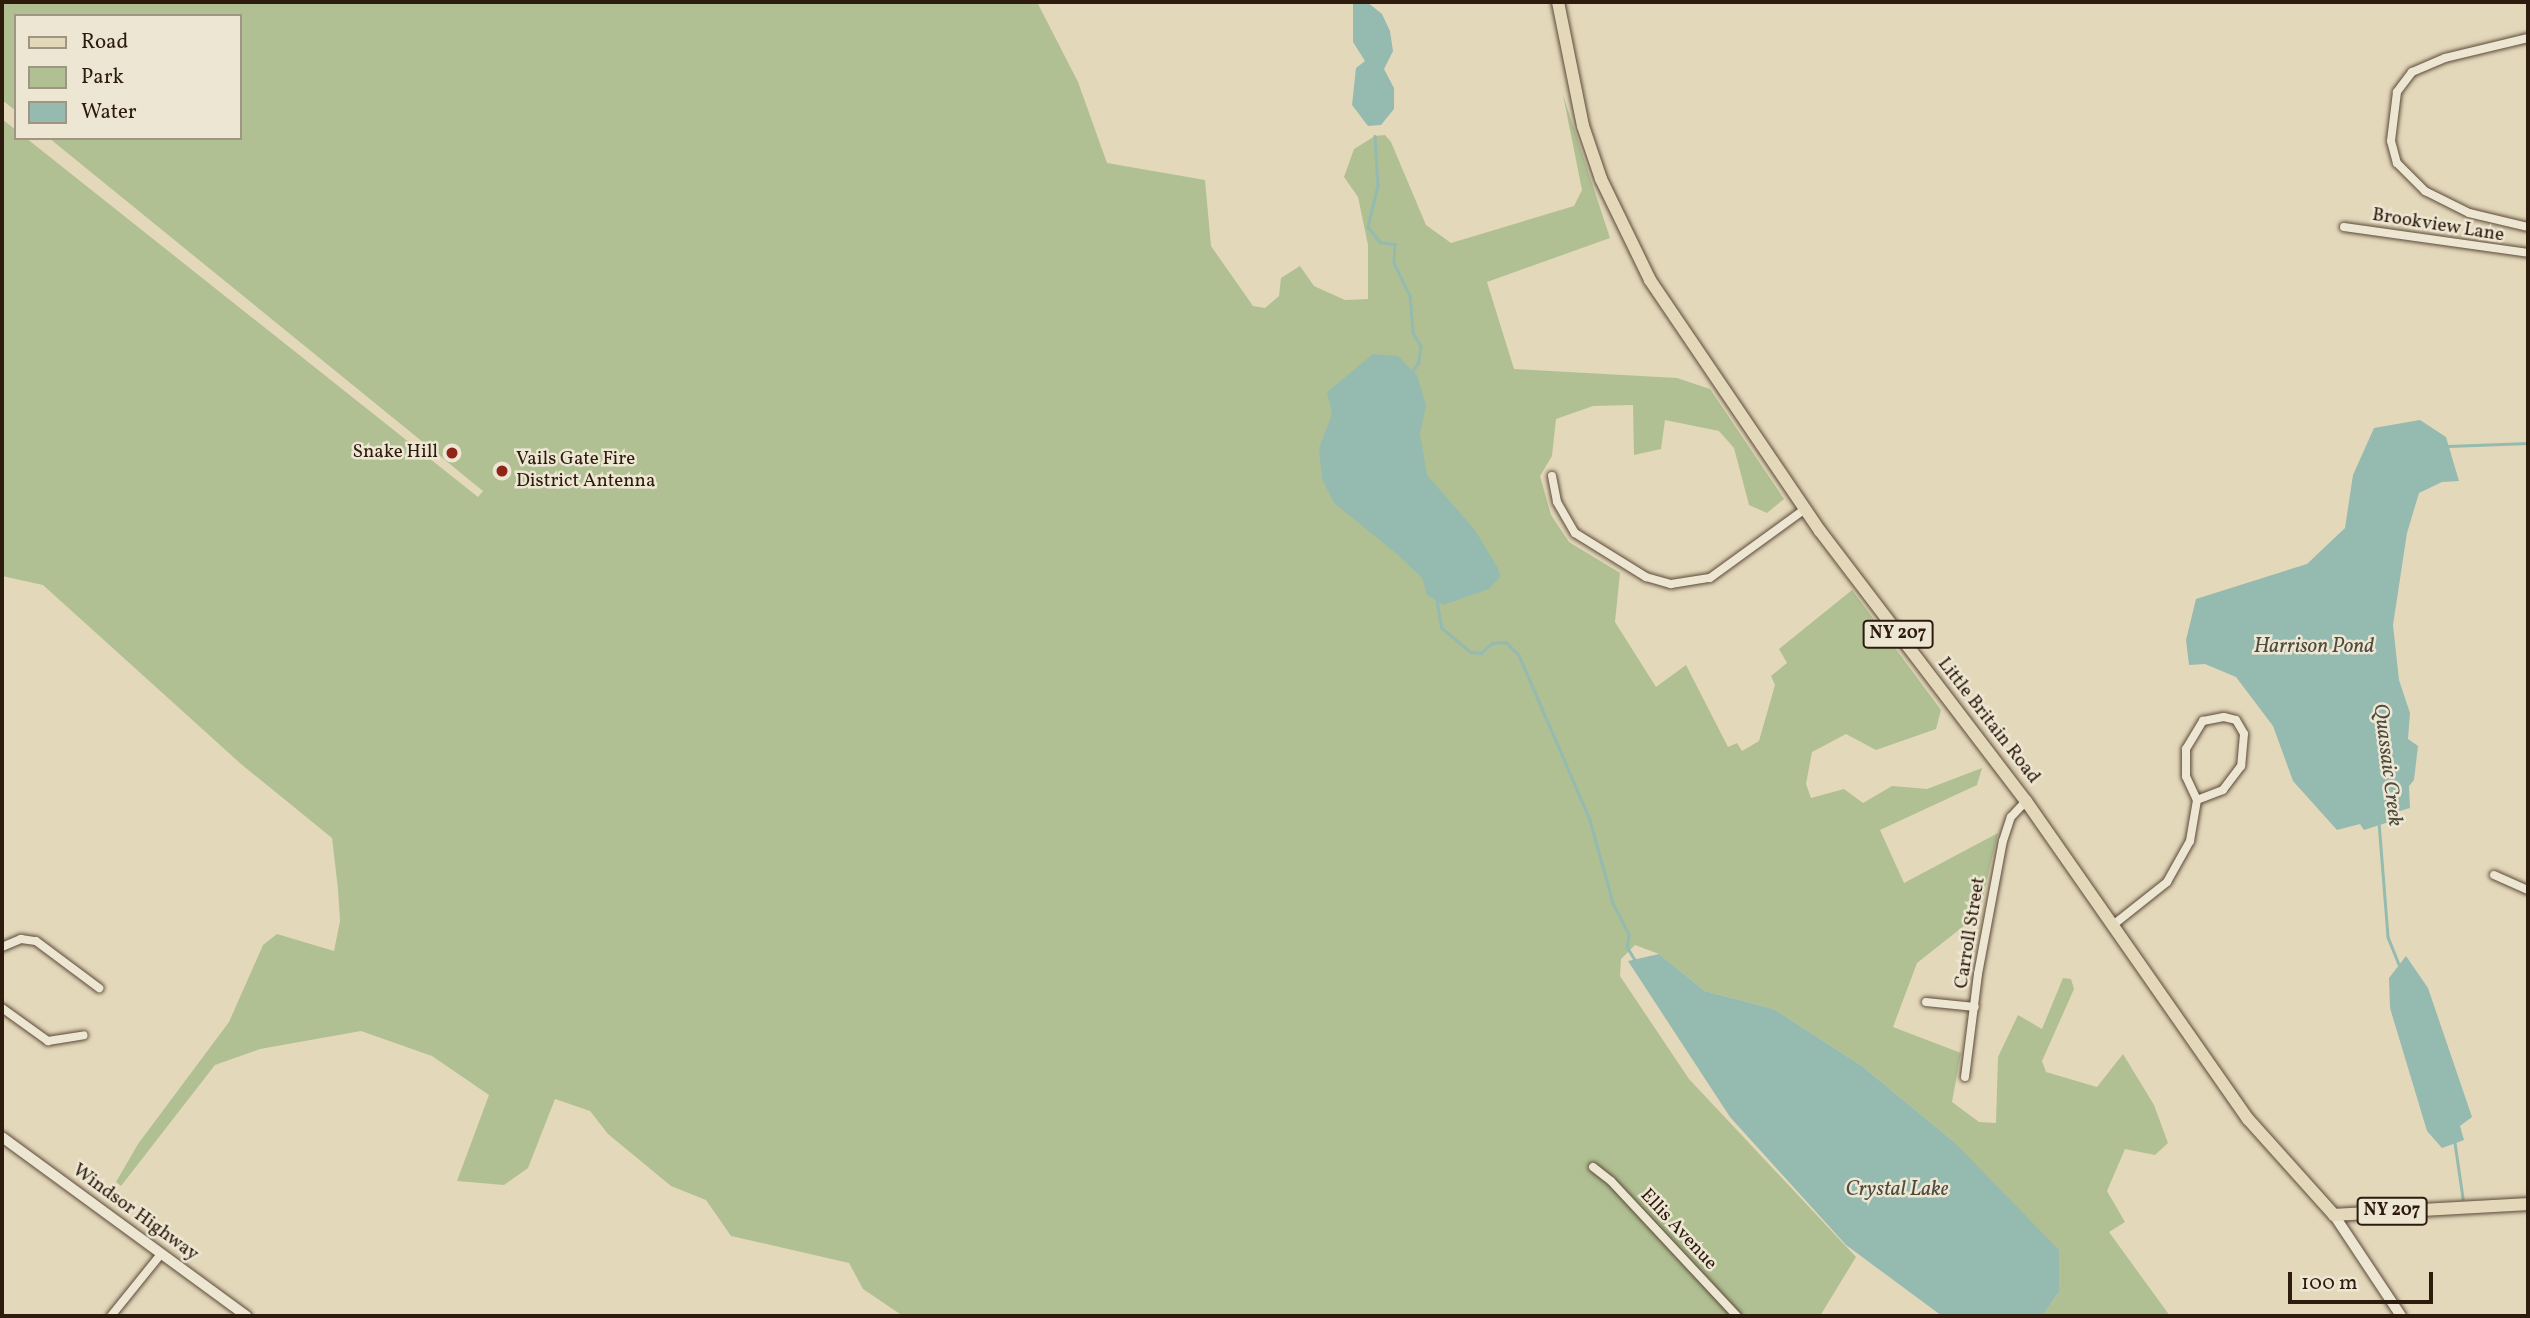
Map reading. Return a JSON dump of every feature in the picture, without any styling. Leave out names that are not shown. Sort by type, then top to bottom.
[{"type":"main road","name":"Little Britain Road","points":[[1558,2],[1583,125],[1626,236],[1665,303],[1805,509],[2026,801],[2248,1119],[2334,1214],[2401,1316]]},
{"type":"main road","name":"Windsor Highway","points":[[2,1137],[247,1316]]},
{"type":"main road","name":"NY 207","points":[[2334,1214],[2528,1204]]},
{"type":"street","points":[[2528,38],[2445,58],[2412,72],[2398,92],[2391,141],[2398,163],[2425,191],[2469,213],[2528,227]]},
{"type":"street","name":"Brookview Lane","points":[[2344,227],[2528,253]]},
{"type":"street","points":[[1552,476],[1561,511],[1575,533],[1646,577],[1671,584],[1710,578],[1805,509]]},
{"type":"street","points":[[2113,925],[2168,882],[2190,841],[2197,800],[2186,776],[2186,749],[2203,721],[2236,719],[2244,734],[2241,766],[2223,790],[2197,800]]},
{"type":"street","name":"Carroll Street","points":[[1965,1077],[2003,841],[2011,817],[2026,801]]},
{"type":"street","points":[[2494,875],[2528,890]]},
{"type":"street","points":[[2,947],[20,939],[36,942],[99,988]]},
{"type":"street","points":[[1926,1002],[1975,1007]]},
{"type":"street","points":[[2,1007],[48,1041],[84,1035]]},
{"type":"street","name":"Ellis Avenue","points":[[1593,1167],[1611,1181],[1737,1316]]},
{"type":"street","points":[[111,1316],[161,1254]]},
{"type":"green space","points":[[2,2],[1037,2],[1078,82],[1107,163],[1205,180],[1211,246],[1253,306],[1265,308],[1279,296],[1281,278],[1300,266],[1314,286],[1345,300],[1368,299],[1368,245],[1358,197],[1344,177],[1354,149],[1375,136],[1385,135],[1391,142],[1426,225],[1451,243],[1574,206],[1582,190],[1563,95],[1610,238],[1487,282],[1514,369],[1677,378],[1710,389],[1784,499],[1767,513],[1749,505],[1734,448],[1719,431],[1665,420],[1661,449],[1634,455],[1633,405],[1593,406],[1556,419],[1552,456],[1540,476],[1551,515],[1569,542],[1620,573],[1615,622],[1656,687],[1686,665],[1728,747],[1737,743],[1742,751],[1759,741],[1775,685],[1771,676],[1787,663],[1779,649],[1852,590],[1941,710],[1936,729],[1876,750],[1846,734],[1812,752],[1806,784],[1811,798],[1844,789],[1863,803],[1892,786],[1927,789],[1982,768],[1977,785],[1880,830],[1904,883],[1998,833],[1979,914],[1917,963],[1893,1027],[1961,1053],[1952,1102],[1979,1122],[1996,1123],[1998,1057],[2018,1015],[2042,1029],[2063,978],[2071,979],[2074,989],[2042,1061],[2046,1072],[2097,1087],[2123,1054],[2154,1105],[2168,1143],[2155,1155],[2125,1149],[2107,1191],[2125,1222],[2109,1232],[2170,1316],[2042,1316],[2059,1292],[1953,1141],[1862,1066],[1774,1009],[1705,991],[1659,954],[1635,945],[1621,959],[1620,976],[1689,1079],[1856,1257],[1820,1316],[903,1316],[863,1289],[849,1263],[731,1236],[706,1200],[671,1186],[608,1134],[590,1111],[555,1099],[528,1168],[504,1185],[457,1181],[489,1095],[432,1056],[361,1031],[260,1049],[215,1065],[121,1186],[116,1182],[138,1144],[229,1022],[263,945],[277,934],[334,951],[340,921],[338,889],[332,838],[241,764],[43,585],[2,576],[2,119],[14,128],[14,140],[29,140],[478,497],[483,491],[51,140],[242,140],[242,14],[14,14],[14,109],[2,100]]},
{"type":"water","points":[[1353,2],[1367,2],[1382,14],[1390,31],[1393,51],[1384,69],[1394,88],[1394,109],[1381,125],[1368,126],[1352,105],[1356,68],[1365,61],[1353,42]]},
{"type":"water","points":[[1373,354],[1398,356],[1417,375],[1426,405],[1420,434],[1427,475],[1475,530],[1498,568],[1500,577],[1489,589],[1443,605],[1427,595],[1422,578],[1334,503],[1322,479],[1319,448],[1332,414],[1327,392]]},
{"type":"water","name":"Harrison Pond","points":[[2420,420],[2446,437],[2459,481],[2442,482],[2419,493],[2407,533],[2393,625],[2399,680],[2410,713],[2408,739],[2418,746],[2414,780],[2409,786],[2410,808],[2393,813],[2392,821],[2364,830],[2360,824],[2337,830],[2293,781],[2273,726],[2236,677],[2205,664],[2189,665],[2186,640],[2196,599],[2307,564],[2345,528],[2353,475],[2374,428]]},
{"type":"water","name":"Crystal Lake","points":[[1659,954],[1705,991],[1774,1009],[1862,1066],[1953,1141],[2059,1250],[2059,1292],[2042,1316],[1942,1316],[1846,1245],[1730,1117],[1628,961]]},
{"type":"water","points":[[2406,956],[2428,988],[2472,1117],[2460,1126],[2464,1140],[2442,1148],[2427,1131],[2390,1008],[2389,978]]},
{"type":"waterway","points":[[1375,136],[1378,186],[1368,227],[1380,242],[1395,244],[1394,263],[1410,296],[1413,333],[1421,346],[1419,362],[1413,371]]},
{"type":"waterway","name":"Quassaic Creek","points":[[2448,446],[2528,443]]},
{"type":"waterway","points":[[1437,601],[1442,628],[1471,652],[1481,653],[1492,643],[1506,642],[1519,655],[1590,820],[1613,903],[1629,935],[1627,947],[1635,960]]},
{"type":"waterway","name":"Quassaic Creek","points":[[2379,822],[2388,937],[2400,967]]},
{"type":"waterway","name":"Quassaic Creek","points":[[2455,1143],[2463,1198]]},
{"type":"place","name":"Snake Hill","points":[[452,453]]},
{"type":"place","name":"Vails Gate Fire District Antenna","points":[[502,471]]}]
